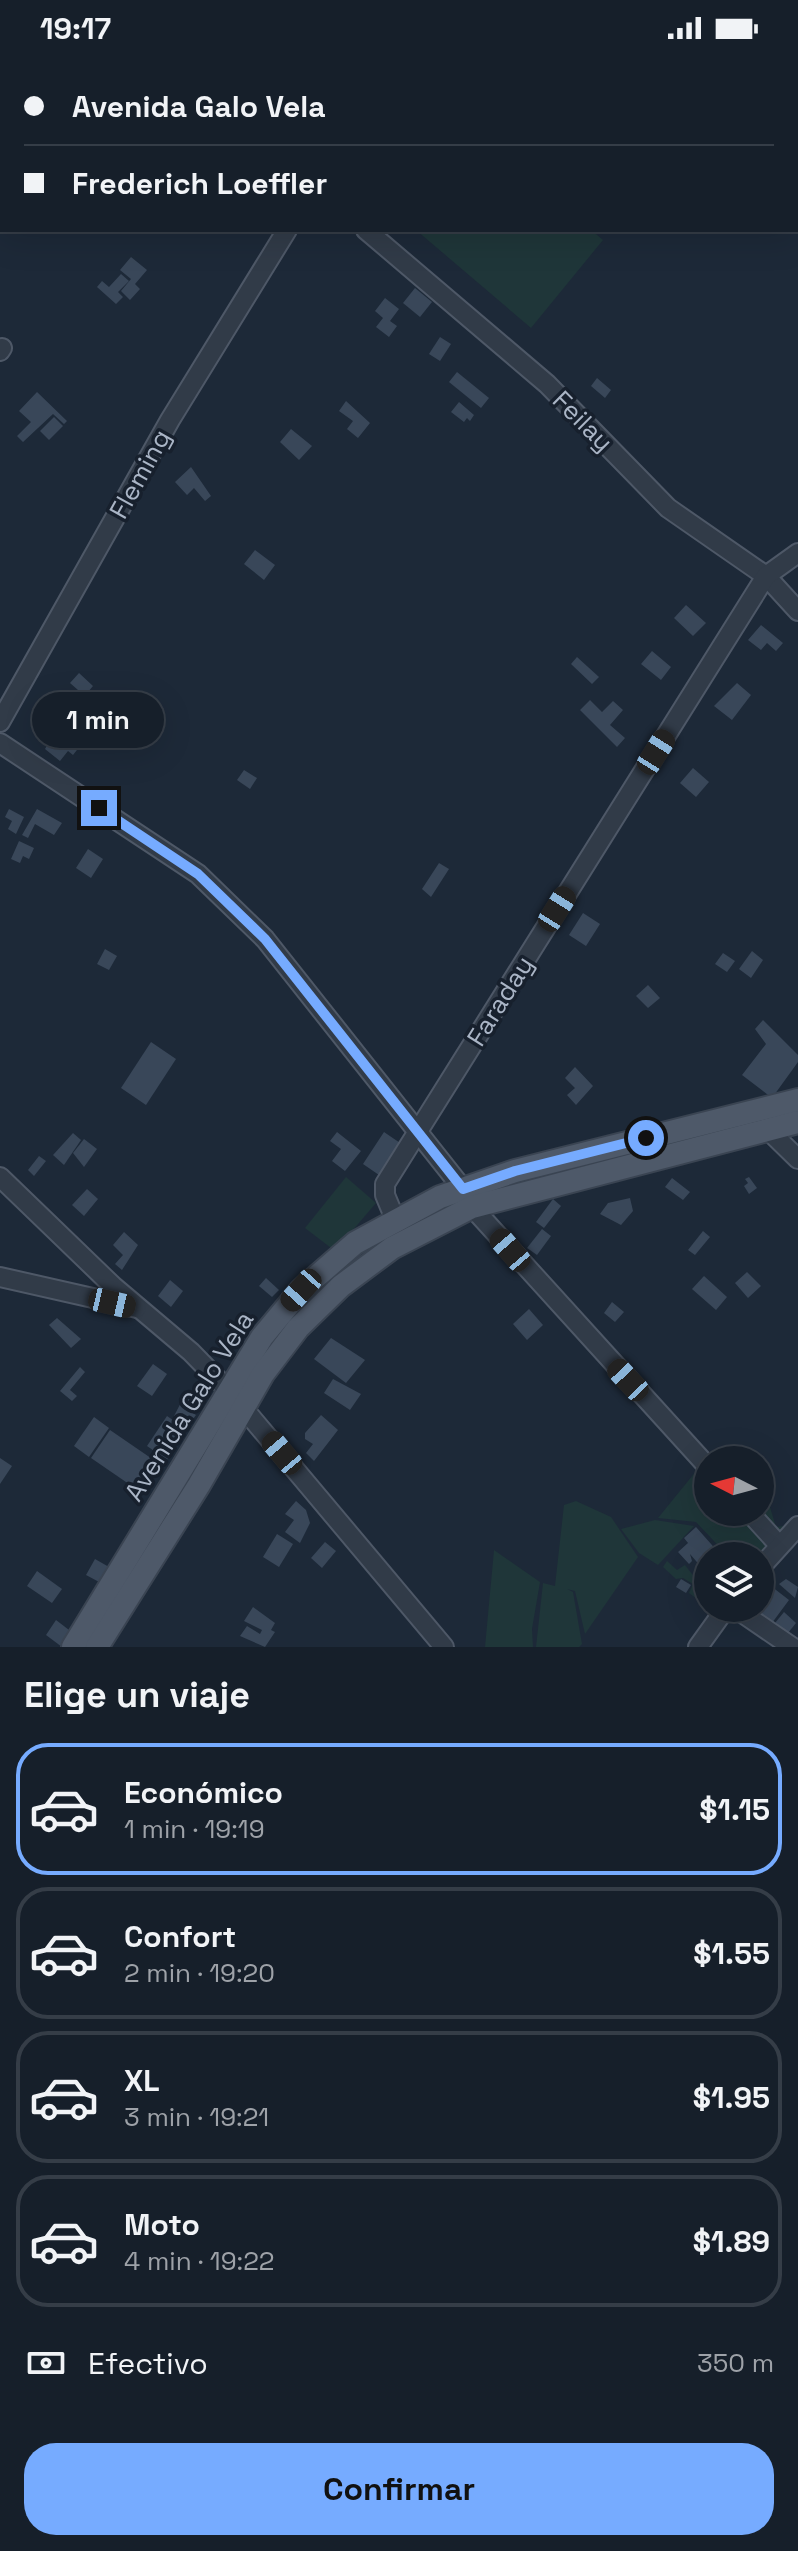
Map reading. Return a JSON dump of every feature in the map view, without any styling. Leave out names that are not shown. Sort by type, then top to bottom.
[{"type":"main road","name":"Avenida Galo Vela","points":[[73,1647],[236,1399],[263,1374],[298,1328],[341,1286],[468,1198],[515,1171],[798,1100]]},
{"type":"main road","name":"Avenida Galo Vela","points":[[97,1647],[236,1399],[262,1337],[301,1290],[355,1243],[395,1219],[468,1198],[798,1122]]},
{"type":"street","name":"Fleming","points":[[0,722],[170,420],[286,232]]},
{"type":"street","name":"Feilay","points":[[368,232],[547,384],[668,508],[766,576],[798,611]]},
{"type":"street","name":"Faraday","points":[[395,1219],[385,1195],[385,1184],[766,576],[798,553]]},
{"type":"street","points":[[0,743],[198,874],[265,939],[468,1198],[694,1451]]},
{"type":"street","points":[[752,1113],[798,1159]]},
{"type":"street","points":[[0,1177],[140,1309],[191,1352],[236,1399],[444,1647]]},
{"type":"street","points":[[0,1277],[140,1309]]},
{"type":"street","points":[[762,1526],[779,1545]]},
{"type":"street","points":[[774,1551],[798,1526]]},
{"type":"street","points":[[698,1647],[716,1622]]},
{"type":"street","points":[[755,1622],[792,1647]]},
{"type":"green space","points":[[418,232],[593,232],[603,240],[531,328]]},
{"type":"green space","points":[[346,1177],[376,1203],[335,1251],[305,1228]]},
{"type":"green space","points":[[694,1474],[694,1522],[658,1518]]},
{"type":"green space","points":[[576,1501],[611,1517],[638,1557],[585,1634],[575,1591],[567,1589],[573,1592],[582,1644],[579,1647],[536,1647],[543,1583],[555,1586],[564,1505]]},
{"type":"green space","points":[[655,1520],[694,1526],[658,1565],[639,1553],[621,1529]]},
{"type":"green space","points":[[774,1520],[776,1527],[798,1524],[774,1544],[715,1542],[700,1526],[774,1526]]},
{"type":"green space","points":[[494,1550],[540,1582],[532,1629],[533,1647],[485,1647]]},
{"type":"green space","points":[[667,1561],[677,1570],[685,1565],[694,1577],[694,1597],[689,1593],[693,1584],[683,1578],[676,1579],[663,1567]]},
{"type":"building","points":[[131,257],[147,270],[135,284],[140,289],[130,300],[121,291],[131,279],[120,270]]},
{"type":"building","points":[[121,274],[129,281],[118,292],[123,297],[116,304],[97,287],[102,281],[109,287]]},
{"type":"building","points":[[415,288],[432,302],[420,317],[403,303]]},
{"type":"building","points":[[385,298],[399,309],[390,321],[397,326],[389,337],[376,327],[383,318],[375,311]]},
{"type":"building","points":[[440,337],[451,344],[440,361],[429,354]]},
{"type":"building","points":[[457,372],[489,398],[481,408],[449,382]]},
{"type":"building","points":[[597,378],[611,390],[605,398],[591,386]]},
{"type":"building","points":[[37,392],[67,421],[64,424],[53,414],[23,442],[17,436],[31,422],[19,411]]},
{"type":"building","points":[[346,401],[370,423],[358,438],[347,429],[353,421],[339,411]]},
{"type":"building","points":[[459,402],[474,415],[470,421],[467,418],[464,422],[451,412]]},
{"type":"building","points":[[54,417],[63,426],[49,440],[40,431]]},
{"type":"building","points":[[291,429],[312,446],[299,460],[280,442]]},
{"type":"building","points":[[191,467],[211,496],[205,501],[194,488],[187,495],[175,482]]},
{"type":"building","points":[[255,550],[275,565],[264,580],[244,564]]},
{"type":"building","points":[[686,605],[706,623],[693,636],[674,618]]},
{"type":"building","points":[[761,625],[783,643],[776,651],[767,643],[761,650],[748,640]]},
{"type":"building","points":[[652,651],[671,667],[661,680],[641,664]]},
{"type":"building","points":[[577,657],[599,677],[592,684],[571,664]]},
{"type":"building","points":[[79,673],[93,686],[82,699],[88,704],[75,720],[62,709],[78,690],[70,683]]},
{"type":"building","points":[[737,683],[751,695],[732,720],[714,706]]},
{"type":"building","points":[[590,700],[602,712],[613,701],[623,710],[610,725],[625,738],[617,747],[580,710]]},
{"type":"building","points":[[60,723],[84,741],[73,755],[68,751],[60,761],[45,749]]},
{"type":"building","points":[[693,768],[709,782],[696,797],[680,783]]},
{"type":"building","points":[[244,770],[257,778],[250,789],[237,780]]},
{"type":"building","points":[[9,809],[24,817],[16,834],[8,829],[12,821],[5,817]]},
{"type":"building","points":[[37,809],[62,823],[54,835],[35,824],[28,838],[22,835]]},
{"type":"building","points":[[19,841],[34,848],[29,859],[23,856],[20,863],[11,859]]},
{"type":"building","points":[[88,849],[103,859],[91,878],[76,868]]},
{"type":"building","points":[[439,863],[449,869],[431,897],[422,889]]},
{"type":"building","points":[[583,913],[600,924],[586,946],[569,935]]},
{"type":"building","points":[[105,949],[117,956],[109,970],[97,964]]},
{"type":"building","points":[[752,951],[763,960],[751,978],[739,969]]},
{"type":"building","points":[[723,953],[735,961],[727,972],[715,964]]},
{"type":"building","points":[[648,985],[660,998],[648,1008],[636,996]]},
{"type":"building","points":[[763,1020],[798,1055],[798,1062],[772,1098],[742,1075],[766,1044],[755,1029]]},
{"type":"building","points":[[151,1042],[176,1059],[146,1105],[121,1088]]},
{"type":"building","points":[[575,1067],[593,1086],[576,1105],[567,1095],[575,1088],[565,1078]]},
{"type":"building","points":[[337,1132],[361,1151],[345,1171],[332,1161],[341,1149],[330,1141]]},
{"type":"building","points":[[384,1132],[406,1147],[394,1164],[389,1160],[379,1175],[363,1164]]},
{"type":"building","points":[[73,1133],[81,1140],[64,1165],[53,1155]]},
{"type":"building","points":[[84,1139],[97,1149],[84,1167],[73,1153]]},
{"type":"building","points":[[39,1156],[46,1161],[34,1176],[28,1170]]},
{"type":"building","points":[[749,1177],[757,1188],[749,1194],[744,1186],[748,1183],[745,1179]]},
{"type":"building","points":[[672,1178],[690,1192],[683,1200],[665,1187]]},
{"type":"building","points":[[87,1189],[98,1199],[84,1216],[72,1205]]},
{"type":"building","points":[[630,1198],[633,1211],[621,1225],[600,1214],[608,1203]]},
{"type":"building","points":[[553,1199],[561,1206],[544,1228],[536,1222]]},
{"type":"building","points":[[542,1229],[551,1236],[537,1255],[527,1248]]},
{"type":"building","points":[[703,1231],[710,1237],[695,1255],[688,1250]]},
{"type":"building","points":[[124,1232],[138,1245],[122,1270],[115,1264],[123,1255],[113,1245]]},
{"type":"building","points":[[747,1272],[761,1286],[748,1298],[735,1283]]},
{"type":"building","points":[[704,1276],[727,1297],[716,1310],[692,1289]]},
{"type":"building","points":[[266,1278],[279,1290],[272,1297],[259,1286]]},
{"type":"building","points":[[170,1280],[183,1291],[171,1307],[158,1296]]},
{"type":"building","points":[[612,1302],[624,1312],[615,1322],[604,1313]]},
{"type":"building","points":[[529,1309],[543,1325],[527,1340],[513,1324]]},
{"type":"building","points":[[57,1318],[81,1339],[71,1348],[49,1325]]},
{"type":"building","points":[[331,1338],[365,1360],[346,1383],[314,1359]]},
{"type":"building","points":[[153,1364],[167,1374],[152,1396],[137,1386]]},
{"type":"building","points":[[80,1367],[85,1372],[70,1390],[77,1396],[72,1401],[60,1391]]},
{"type":"building","points":[[333,1379],[361,1394],[350,1410],[324,1393]]},
{"type":"building","points":[[187,1391],[195,1396],[186,1409],[196,1415],[188,1426],[174,1416]]},
{"type":"building","points":[[321,1415],[338,1430],[314,1461],[306,1453],[313,1444],[305,1439],[305,1433]]},
{"type":"building","points":[[167,1416],[187,1430],[167,1460],[147,1446]]},
{"type":"building","points":[[94,1417],[109,1428],[89,1457],[74,1446]]},
{"type":"building","points":[[110,1430],[161,1465],[142,1493],[91,1458]]},
{"type":"building","points":[[0,1458],[12,1466],[0,1484]]},
{"type":"building","points":[[296,1501],[306,1510],[310,1523],[300,1543],[285,1532],[294,1520],[285,1514]]},
{"type":"building","points":[[696,1527],[709,1542],[694,1542],[694,1559],[690,1554],[692,1561],[689,1564],[678,1552],[688,1543],[684,1538]]},
{"type":"building","points":[[277,1534],[293,1544],[279,1567],[263,1557]]},
{"type":"building","points":[[325,1542],[336,1551],[322,1568],[311,1558]]},
{"type":"building","points":[[95,1559],[109,1567],[101,1583],[86,1575]]},
{"type":"building","points":[[37,1571],[62,1589],[52,1603],[27,1586]]},
{"type":"building","points":[[681,1579],[691,1585],[686,1593],[676,1587]]},
{"type":"building","points":[[786,1579],[798,1587],[795,1598],[779,1584]]},
{"type":"building","points":[[774,1588],[789,1600],[774,1620]]},
{"type":"building","points":[[253,1607],[275,1623],[271,1630],[275,1632],[265,1647],[240,1636],[247,1626],[260,1634],[262,1630],[244,1621]]},
{"type":"building","points":[[784,1612],[796,1623],[788,1633],[775,1623]]},
{"type":"building","points":[[56,1620],[73,1633],[62,1647],[46,1635]]},
{"type":"route","points":[[99,808],[198,874],[265,939],[463,1189],[515,1171],[646,1138]]}]
